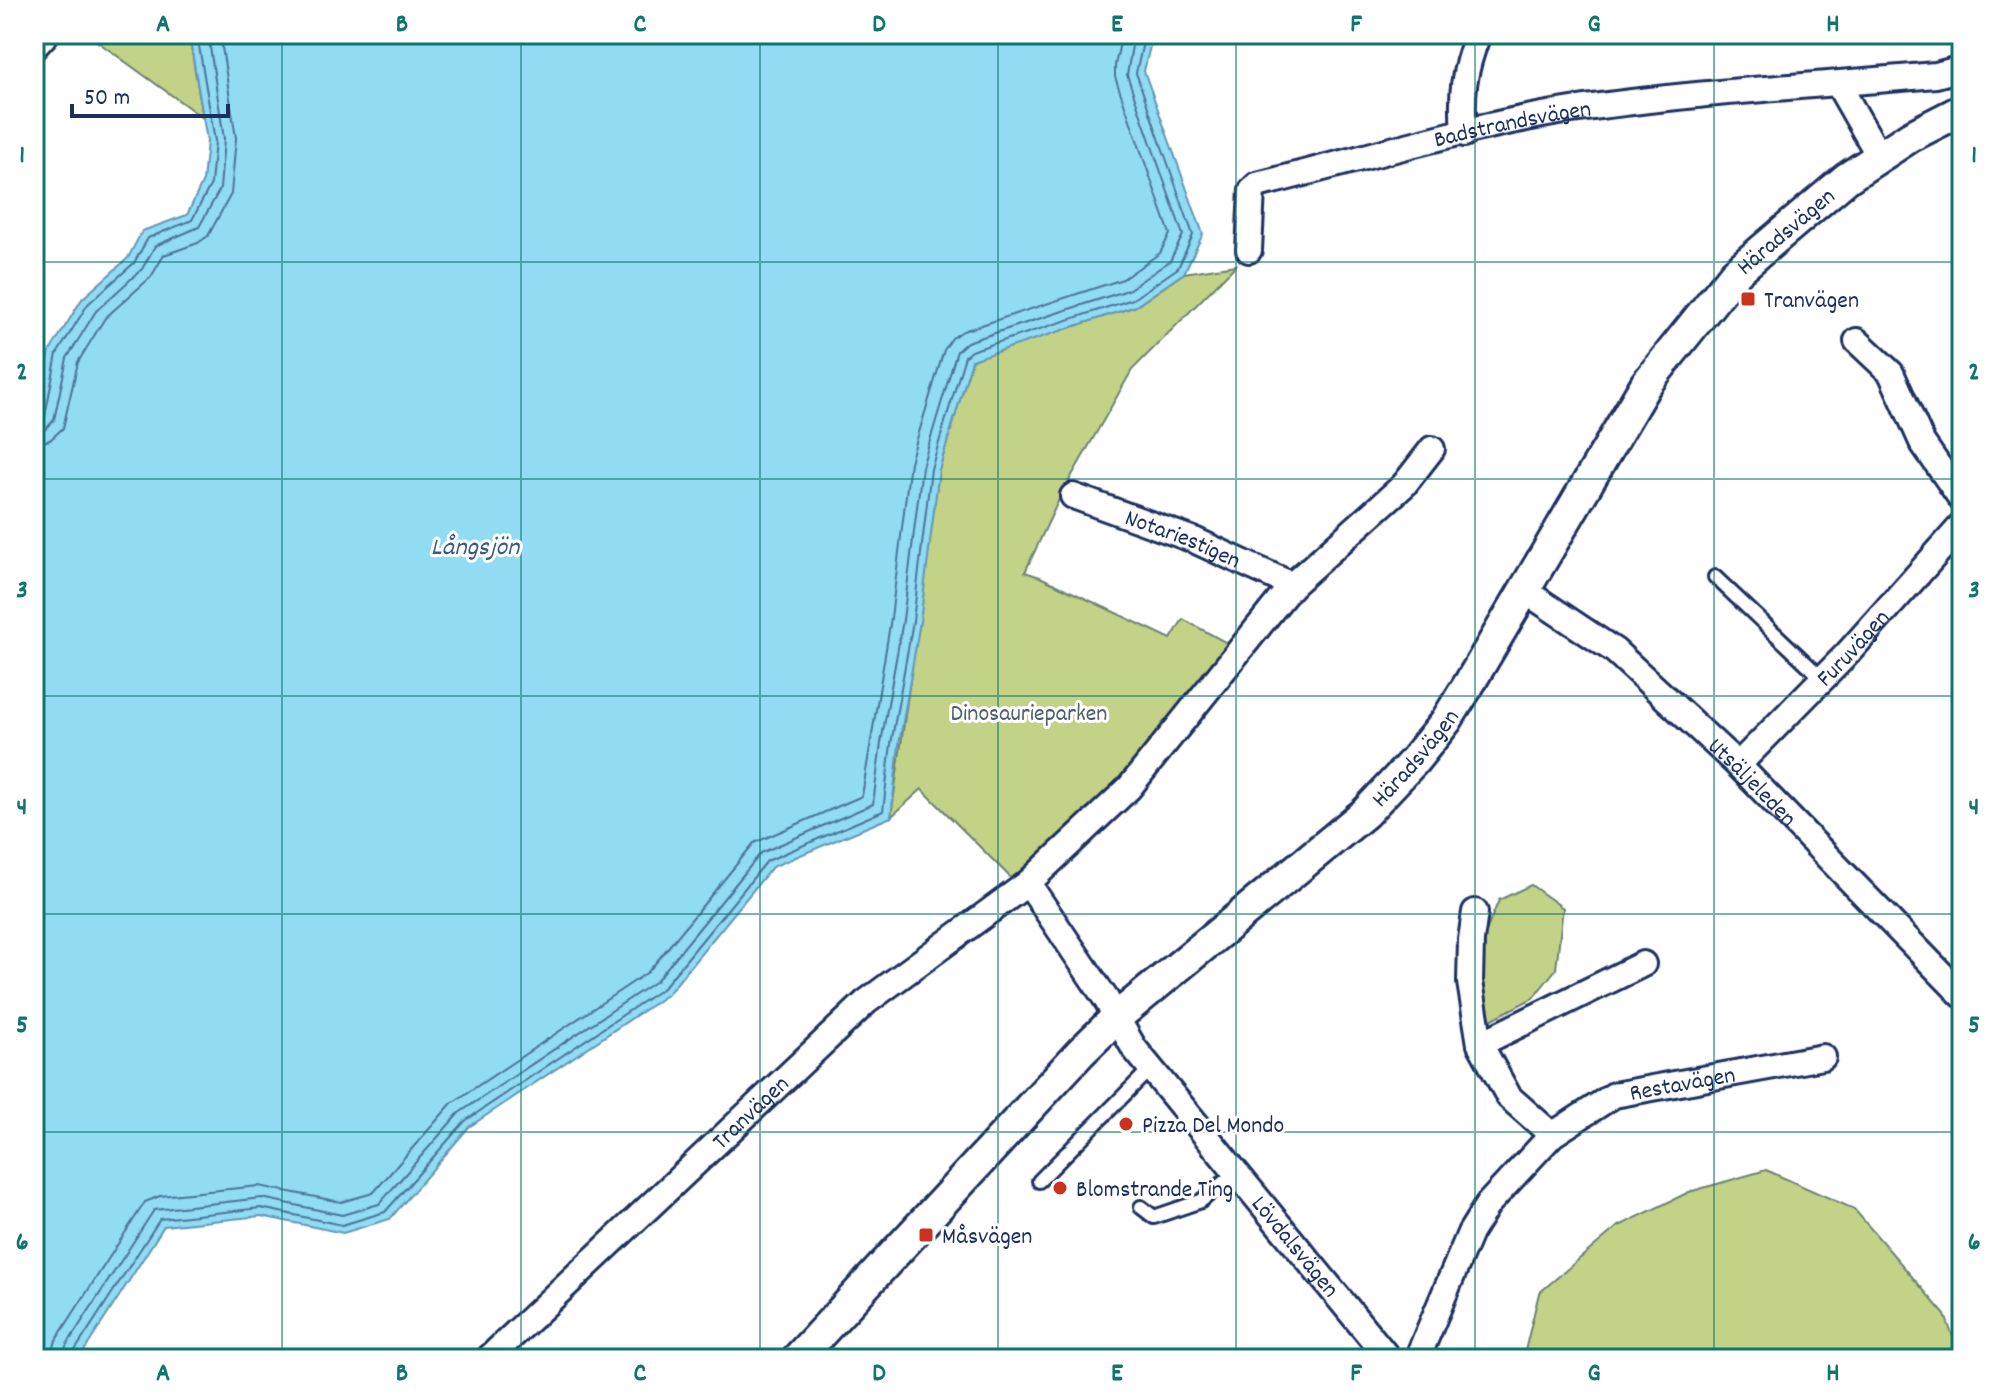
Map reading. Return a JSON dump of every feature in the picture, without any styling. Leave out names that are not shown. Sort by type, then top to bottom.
[{"type":"street","points":[[34,47],[46,34]]},
{"type":"street","points":[[1464,134],[1461,96],[1478,34]]},
{"type":"street","name":"Badstrandsvägen","points":[[1249,250],[1252,190],[1257,185],[1569,111],[1936,75],[1962,68]]},
{"type":"street","points":[[1838,84],[1879,156]]},
{"type":"street","name":"Häradsvägen","points":[[797,1359],[1032,1103],[1117,1017],[1332,841],[1396,783],[1446,721],[1656,369],[1735,273],[1847,178],[1879,156],[1962,110]]},
{"type":"street","points":[[1857,341],[1891,373],[1922,442],[1962,500]]},
{"type":"street","name":"Tranvägen","points":[[488,1359],[866,1002],[1028,883],[1129,788],[1292,585],[1404,485],[1432,449]]},
{"type":"street","name":"Notariestigen","points":[[1073,496],[1194,540],[1292,585]]},
{"type":"street","name":"Furuvägen","points":[[1738,765],[1823,679],[1962,525]]},
{"type":"street","name":"Utsäljeleden","points":[[1525,591],[1615,651],[1738,765],[1962,995]]},
{"type":"street","points":[[1028,883],[1117,1017]]},
{"type":"street","points":[[1475,912],[1470,982],[1480,1044],[1509,1097],[1552,1135]]},
{"type":"street","points":[[1480,1044],[1643,964]]},
{"type":"street","name":"Lövdalsvägen","points":[[1117,1017],[1134,1048],[1389,1359]]},
{"type":"street","name":"Restavägen","points":[[1417,1359],[1470,1233],[1488,1204],[1552,1135],[1614,1095],[1823,1057]]},
{"type":"lane","points":[[1715,577],[1823,679]]},
{"type":"lane","points":[[1039,1181],[1151,1068]]},
{"type":"lane","points":[[1141,1207],[1154,1217],[1177,1210],[1201,1201],[1236,1172]]},
{"type":"green space","points":[[87,34],[189,34],[203,118]]},
{"type":"green space","name":"Dinosaurieparken","points":[[1236,265],[1132,370],[1062,493],[1025,572],[1171,639],[1183,619],[1238,649],[1129,788],[1021,888],[922,789],[891,817],[939,470],[972,359],[1136,306],[1184,273]]},
{"type":"green space","points":[[1531,885],[1563,908],[1556,969],[1533,998],[1489,1021],[1478,950],[1499,900]]},
{"type":"green space","points":[[1766,1170],[1854,1209],[1945,1315],[1961,1359],[1523,1359],[1539,1293],[1617,1227],[1689,1192]]},
{"type":"water","name":"Långsjön","points":[[189,34],[1153,34],[1144,71],[1203,234],[1184,273],[1136,306],[972,360],[939,470],[891,817],[772,867],[668,994],[469,1127],[390,1219],[343,1233],[261,1216],[164,1226],[79,1359],[34,1359],[34,432],[50,351],[82,299],[128,258],[142,231],[187,215],[203,181],[207,141]]},
{"type":"place","name":"Tranvägen","points":[[1748,299]]},
{"type":"place","name":"Pizza Del Mondo","points":[[1126,1124]]},
{"type":"place","name":"Blomstrande Ting","points":[[1060,1188]]},
{"type":"place","name":"Måsvägen","points":[[926,1235]]}]
